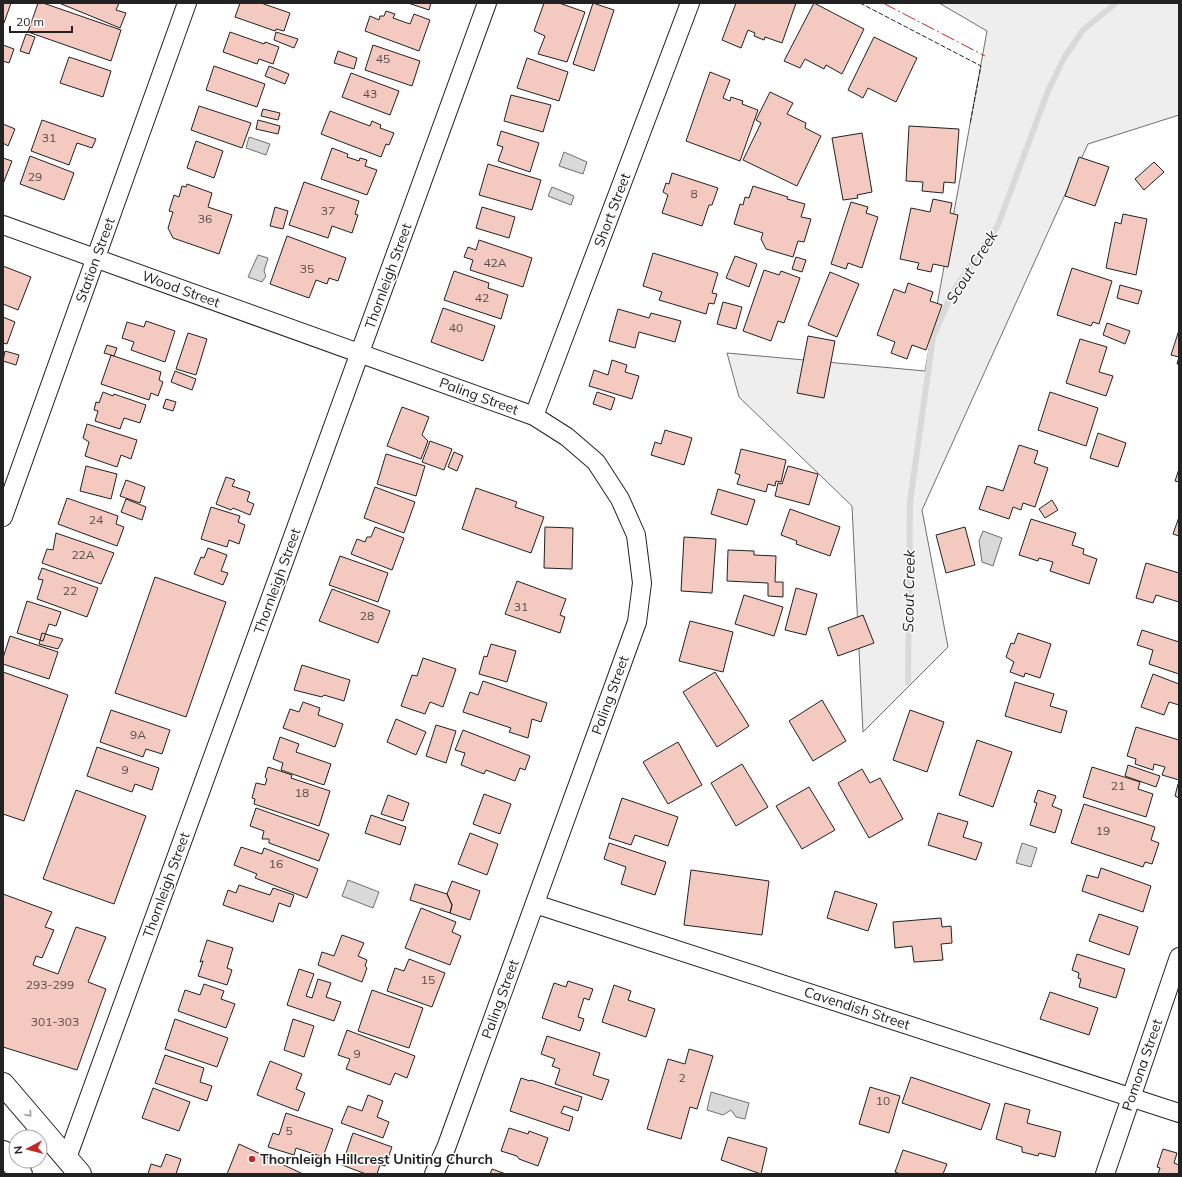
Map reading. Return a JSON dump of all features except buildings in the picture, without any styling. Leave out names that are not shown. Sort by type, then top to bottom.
[{"type":"highway","points":[[3,1084],[73,1166]]},
{"type":"highway","points":[[3,1152],[20,1174]]},
{"type":"street","name":"Station Street","points":[[3,517],[187,3]]},
{"type":"street","name":"Thornleigh Street","points":[[73,1166],[360,354],[487,3]]},
{"type":"street","name":"Short Street","points":[[534,416],[690,3]]},
{"type":"street","name":"Wood Street","points":[[3,225],[360,354]]},
{"type":"street","name":"Paling Street","points":[[360,354],[534,416],[567,437],[596,462],[620,499],[636,535],[642,583],[637,622],[446,1148],[434,1174]]},
{"type":"street","name":"Cavendish Street","points":[[535,904],[1179,1113]]},
{"type":"street","name":"Pomona Street","points":[[1105,1174],[1179,957]]},
{"type":"shaded area","points":[[939,3],[1179,3],[1179,115],[1088,144],[922,510],[948,647],[863,732],[852,506],[739,397],[727,353],[925,371],[987,31]]},
{"type":"shaded area","points":[[249,137],[270,144],[266,155],[246,148]]},
{"type":"shaded area","points":[[564,152],[587,162],[583,174],[559,166]]},
{"type":"shaded area","points":[[552,187],[574,196],[571,205],[548,196]]},
{"type":"shaded area","points":[[258,255],[268,258],[264,271],[266,276],[262,282],[248,277]]},
{"type":"shaded area","points":[[983,531],[1002,538],[993,566],[982,562],[979,541]]},
{"type":"shaded area","points":[[1022,843],[1037,848],[1031,867],[1016,863]]},
{"type":"shaded area","points":[[348,880],[379,892],[373,908],[342,896]]},
{"type":"shaded area","points":[[711,1092],[749,1103],[745,1119],[736,1117],[731,1110],[723,1115],[707,1110]]},
{"type":"waterway","name":"Scout Creek","points":[[908,682],[910,502],[933,337],[951,295],[998,225],[1048,91],[1064,58],[1083,30],[1116,3]]},
{"type":"fence","points":[[860,3],[981,66],[970,124]]},
{"type":"power","points":[[883,3],[985,56]]},
{"type":"place","name":"Thornleigh Hillcrest Uniting Church","points":[[252,1159]]}]
